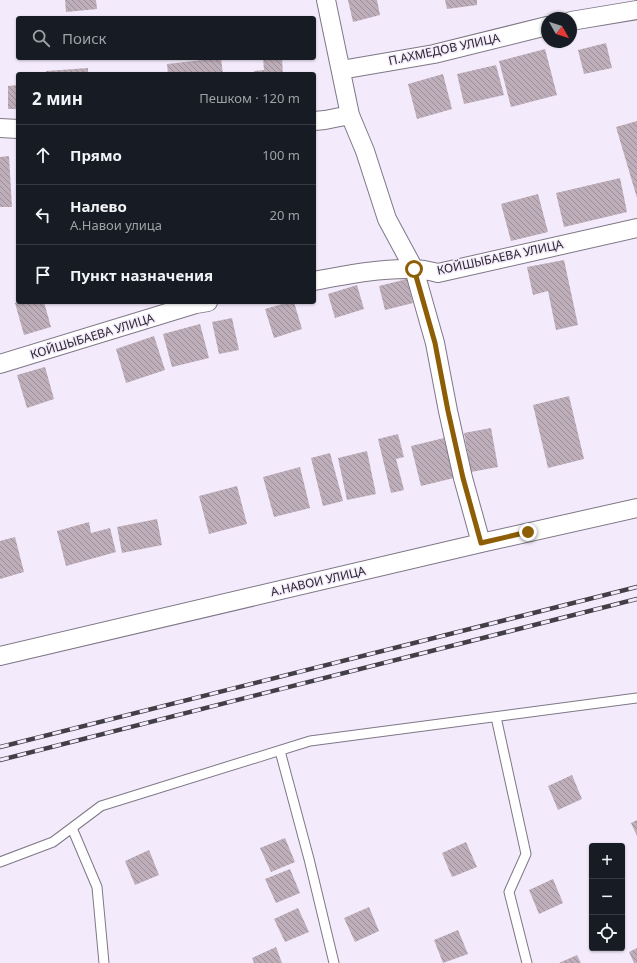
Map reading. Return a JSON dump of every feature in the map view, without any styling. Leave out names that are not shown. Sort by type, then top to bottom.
[{"type":"street","points":[[326,0],[350,114],[365,151],[387,219],[414,269],[435,343],[463,478],[481,543]]},
{"type":"street","points":[[577,20],[637,10]]},
{"type":"street","name":"П.АХМЕДОВ УЛИЦА","points":[[341,70],[434,54],[541,27]]},
{"type":"street","points":[[316,121],[350,114]]},
{"type":"street","points":[[0,128],[16,129]]},
{"type":"street","name":"КОЙШЫБАЕВА УЛИЦА","points":[[316,281],[384,270],[414,269],[438,273],[637,228]]},
{"type":"street","name":"КОЙШЫБАЕВА УЛИЦА","points":[[0,364],[196,304]]},
{"type":"street","name":"А.НАВОИ УЛИЦА","points":[[0,656],[481,543],[637,508]]},
{"type":"lane","points":[[0,862],[53,842],[101,806],[310,741],[637,698]]},
{"type":"lane","points":[[496,717],[526,854],[509,892],[527,963]]},
{"type":"lane","points":[[280,751],[310,859],[334,963]]},
{"type":"lane","points":[[72,828],[97,886],[104,963]]},
{"type":"building","points":[[65,0],[96,0],[97,9],[66,12]]},
{"type":"building","points":[[348,0],[377,0],[380,15],[353,22]]},
{"type":"building","points":[[445,0],[477,0],[477,5],[447,9]]},
{"type":"building","points":[[606,43],[612,68],[584,74],[578,50]]},
{"type":"building","points":[[545,49],[557,95],[511,107],[499,61]]},
{"type":"building","points":[[203,60],[221,60],[223,72],[168,72],[167,64]]},
{"type":"building","points":[[263,60],[282,60],[283,72],[254,72],[264,70]]},
{"type":"building","points":[[496,65],[504,95],[464,104],[457,74]]},
{"type":"building","points":[[88,68],[88,72],[46,71]]},
{"type":"building","points":[[443,74],[452,109],[417,119],[408,84]]},
{"type":"building","points":[[16,85],[16,109],[8,109],[8,86]]},
{"type":"building","points":[[637,121],[637,198],[616,127]]},
{"type":"building","points":[[9,156],[12,207],[0,207],[0,157]]},
{"type":"building","points":[[620,178],[627,212],[564,227],[556,193]]},
{"type":"building","points":[[538,194],[548,232],[511,241],[501,204]]},
{"type":"building","points":[[564,260],[578,325],[556,330],[548,291],[533,295],[527,267]]},
{"type":"building","points":[[407,279],[413,303],[385,310],[379,286]]},
{"type":"building","points":[[357,285],[364,309],[335,318],[328,294]]},
{"type":"building","points":[[15,303],[45,304],[51,327],[24,335]]},
{"type":"building","points":[[282,304],[295,304],[302,329],[274,338],[265,309]]},
{"type":"building","points":[[232,318],[239,350],[219,354],[212,322]]},
{"type":"building","points":[[200,324],[209,358],[172,367],[163,334]]},
{"type":"building","points":[[154,336],[165,370],[126,383],[116,349]]},
{"type":"building","points":[[45,367],[54,399],[27,408],[17,375]]},
{"type":"building","points":[[569,396],[584,459],[548,468],[533,405]]},
{"type":"building","points":[[491,428],[498,467],[471,472],[464,433]]},
{"type":"building","points":[[398,434],[404,457],[396,459],[404,490],[391,493],[378,439]]},
{"type":"building","points":[[444,438],[454,478],[421,486],[411,446]]},
{"type":"building","points":[[367,451],[376,494],[347,500],[338,458]]},
{"type":"building","points":[[330,453],[343,501],[323,506],[311,458]]},
{"type":"building","points":[[300,467],[310,508],[274,517],[263,477]]},
{"type":"building","points":[[237,486],[247,524],[209,534],[199,496]]},
{"type":"building","points":[[157,519],[162,545],[122,553],[117,527]]},
{"type":"building","points":[[89,522],[91,533],[110,528],[116,552],[66,566],[57,531]]},
{"type":"building","points":[[15,537],[24,572],[0,579],[0,541]]},
{"type":"building","points":[[572,775],[582,799],[558,810],[548,786]]},
{"type":"building","points":[[637,820],[637,836],[631,823]]},
{"type":"building","points":[[285,838],[295,862],[271,872],[260,848]]},
{"type":"building","points":[[466,842],[477,867],[452,877],[442,853]]},
{"type":"building","points":[[149,850],[159,875],[135,885],[125,861]]},
{"type":"building","points":[[290,869],[300,893],[276,903],[265,879]]},
{"type":"building","points":[[553,879],[563,903],[539,914],[529,890]]},
{"type":"building","points":[[369,907],[379,931],[355,942],[344,918]]},
{"type":"building","points":[[298,908],[309,932],[285,942],[274,919]]},
{"type":"building","points":[[458,930],[468,954],[443,963],[434,940]]},
{"type":"building","points":[[276,947],[282,963],[254,963],[252,958]]},
{"type":"building","points":[[637,948],[637,963],[634,963],[629,952]]},
{"type":"building","points":[[577,955],[581,963],[559,963]]},
{"type":"railway","points":[[0,747],[637,587]]},
{"type":"railway","points":[[0,760],[637,599]]},
{"type":"route","points":[[414,269],[435,343],[463,478],[481,543],[528,532]]}]
